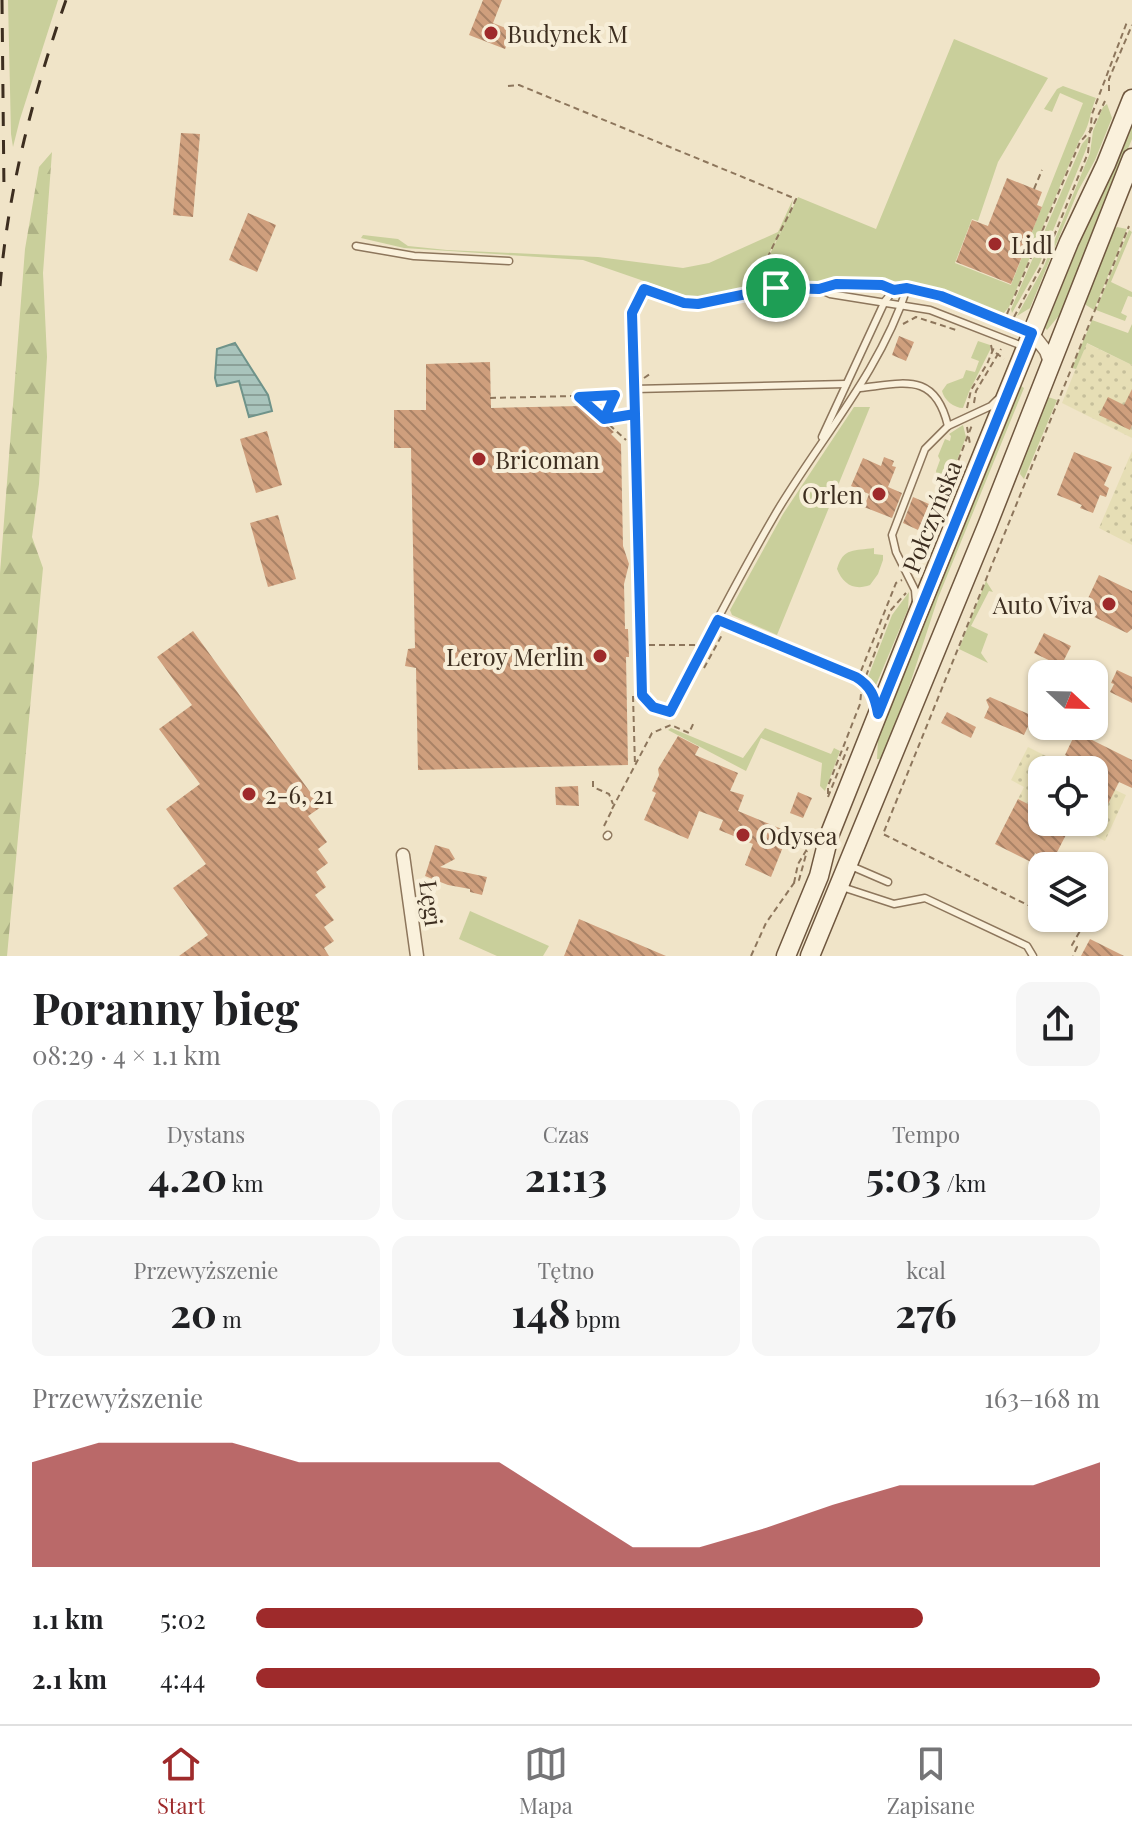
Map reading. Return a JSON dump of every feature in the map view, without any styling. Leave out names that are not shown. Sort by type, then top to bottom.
[{"type":"main road","name":"Połczyńska","points":[[786,956],[819,876],[829,836],[916,618],[1008,391],[1034,342],[1132,99]]},
{"type":"main road","points":[[810,956],[1132,158]]},
{"type":"street","points":[[1051,365],[1034,342],[1061,338]]},
{"type":"street","name":"Łęgi","points":[[403,855],[417,956]]},
{"type":"lane","points":[[356,246],[414,256],[509,261]]},
{"type":"lane","points":[[907,288],[860,388],[776,514],[670,712],[653,707],[642,695],[632,313],[644,289],[684,303],[698,304],[776,288],[819,289],[851,284],[882,285],[894,290],[907,288],[941,296],[1034,342]]},
{"type":"lane","points":[[819,289],[830,294],[930,310],[1034,342]]},
{"type":"lane","points":[[814,454],[885,301],[894,290]]},
{"type":"lane","points":[[634,389],[846,384]]},
{"type":"lane","points":[[860,388],[905,384],[929,389],[943,405],[948,426]]},
{"type":"lane","points":[[916,618],[915,590],[896,552],[892,535],[925,449],[948,426],[991,406],[1008,391]]},
{"type":"lane","points":[[718,620],[856,677],[866,683],[872,692],[878,714]]},
{"type":"lane","points":[[847,865],[888,882]]},
{"type":"lane","points":[[839,886],[894,904],[925,898],[1027,946],[1033,956]]},
{"type":"path","points":[[1014,316],[1042,265],[1088,153],[1092,114],[1127,22]]},
{"type":"path","points":[[1109,91],[1109,79],[1132,25]]},
{"type":"path","points":[[509,80],[508,86],[519,85],[796,199],[782,233],[765,261],[758,292]]},
{"type":"path","points":[[1007,314],[1080,142],[1091,130],[1105,101]]},
{"type":"path","points":[[1034,189],[1042,170]]},
{"type":"path","points":[[1028,905],[883,834],[1129,226]]},
{"type":"path","points":[[899,329],[916,317],[966,334]]},
{"type":"path","points":[[987,341],[993,351],[1004,358],[1004,364]]},
{"type":"path","points":[[973,407],[971,390],[995,343]]},
{"type":"path","points":[[967,408],[1001,348]]},
{"type":"path","points":[[644,378],[650,374]]},
{"type":"path","points":[[490,398],[615,395],[604,419]]},
{"type":"path","points":[[579,397],[627,441]]},
{"type":"path","points":[[972,402],[979,401]]},
{"type":"path","points":[[604,419],[635,414]]},
{"type":"path","points":[[914,573],[973,419]]},
{"type":"path","points":[[861,672],[896,583],[903,579]]},
{"type":"path","points":[[866,676],[891,610],[908,590]]},
{"type":"path","points":[[704,668],[722,633],[727,632]]},
{"type":"path","points":[[646,645],[698,645],[707,663]]},
{"type":"path","points":[[860,704],[828,786],[829,795],[864,707],[865,689]]},
{"type":"path","points":[[608,835],[601,831],[652,733],[671,725],[689,733],[694,722]]},
{"type":"path","points":[[593,781],[593,787],[612,797],[612,809]]},
{"type":"path","points":[[751,956],[766,923],[794,883],[798,864],[807,850]]},
{"type":"path","points":[[1073,956],[1077,947],[1072,945],[1079,932]]},
{"type":"shaded area","points":[[1086,343],[1132,365],[1132,438],[1062,403]]},
{"type":"shaded area","points":[[1132,451],[1132,545],[1099,528]]},
{"type":"shaded area","points":[[1028,747],[1046,756],[1028,756],[1028,804],[1018,799],[1024,787],[1011,780]]},
{"type":"shaded area","points":[[1108,787],[1126,795],[1108,834]]},
{"type":"green space","points":[[8,0],[58,0],[13,147],[11,134]]},
{"type":"green space","points":[[954,39],[1048,78],[998,162],[978,221],[972,219],[955,263],[1011,285],[1083,103],[1060,93],[1052,112],[1044,109],[1057,89],[1063,86],[1096,98],[1085,131],[1009,307],[1003,314],[914,283],[876,280],[773,282],[760,285],[765,264],[798,197],[876,229]]},
{"type":"green space","points":[[1107,104],[1112,118],[1095,160],[1078,191],[1030,308],[1017,316],[1044,266],[1090,153],[1093,131]]},
{"type":"green space","points":[[1132,114],[1132,139],[1062,312],[1047,330],[1045,328]]},
{"type":"green space","points":[[1089,136],[1039,265],[1012,313],[1011,309],[1082,144]]},
{"type":"green space","points":[[52,152],[43,273],[47,357],[39,484],[32,537],[43,568],[7,956],[0,956],[0,573],[25,249],[39,167]]},
{"type":"green space","points":[[793,199],[757,285],[700,297],[690,297],[583,260],[404,248],[361,238],[363,235],[398,239],[408,246],[447,250],[598,257],[683,268],[709,263],[778,232]]},
{"type":"green space","points":[[1117,227],[1127,229],[1094,310],[1086,305],[1085,300],[1112,231]]},
{"type":"green space","points":[[1129,230],[1132,232],[1111,282],[1132,292],[1121,313],[1127,316],[1125,321],[1096,310]]},
{"type":"green space","points":[[1092,320],[1128,333],[1132,324],[1132,365],[1087,343],[1076,369],[1072,368]]},
{"type":"green space","points":[[978,341],[990,345],[990,350],[963,408],[956,407],[942,391],[947,384],[963,378],[966,370],[975,372],[979,361],[971,358]]},
{"type":"green space","points":[[1021,386],[1024,388],[938,598],[907,693],[881,759],[877,759],[878,739]]},
{"type":"green space","points":[[1048,397],[1057,400],[1024,479],[1020,474],[1023,457]]},
{"type":"green space","points":[[854,407],[870,407],[777,635],[732,615],[730,610],[783,514]]},
{"type":"green space","points":[[963,425],[966,437],[952,473],[938,480],[938,456],[945,439],[950,441],[949,434]]},
{"type":"green space","points":[[874,548],[874,554],[883,555],[883,560],[870,585],[854,587],[842,579],[837,569],[846,553]]},
{"type":"green space","points":[[986,581],[993,592],[989,591],[971,626],[988,634],[981,653],[988,663],[959,649]]},
{"type":"green space","points":[[909,592],[908,609],[876,685],[868,677],[892,615]]},
{"type":"green space","points":[[671,728],[743,758],[765,728],[831,754],[834,748],[840,751],[825,791],[820,786],[822,763],[761,738],[746,771],[668,730]]},
{"type":"green space","points":[[470,911],[549,946],[543,956],[497,956],[459,939]]},
{"type":"water","points":[[235,343],[268,395],[272,411],[249,417],[239,381],[217,386],[217,349]]},
{"type":"building","name":"Budynek M","points":[[483,0],[502,0],[493,23],[513,31],[505,49],[469,35]]},
{"type":"building","points":[[181,133],[200,134],[193,217],[173,215]]},
{"type":"building","name":"Lidl","points":[[1007,178],[1042,192],[1037,205],[1042,207],[1011,284],[956,262],[972,220],[988,226]]},
{"type":"building","points":[[248,213],[276,225],[257,272],[229,260]]},
{"type":"building","points":[[899,336],[914,342],[906,361],[892,355]]},
{"type":"building","points":[[490,362],[491,408],[581,406],[591,415],[593,412],[614,432],[611,434],[621,444],[623,546],[629,564],[624,584],[629,657],[626,657],[628,765],[418,770],[416,668],[405,666],[408,649],[415,648],[411,448],[394,448],[394,410],[426,410],[426,364]]},
{"type":"building","points":[[1132,389],[1130,430],[1099,415],[1108,397],[1124,405]]},
{"type":"building","points":[[267,431],[282,485],[256,493],[240,439]]},
{"type":"building","points":[[1074,452],[1112,467],[1104,485],[1109,488],[1106,497],[1100,495],[1093,513],[1057,495]]},
{"type":"building","points":[[884,457],[894,461],[892,466],[896,467],[888,487],[902,493],[892,518],[864,507],[869,494],[851,486],[863,458],[881,466]]},
{"type":"building","points":[[913,497],[929,504],[918,530],[903,523]]},
{"type":"building","points":[[278,515],[296,579],[268,587],[250,523]]},
{"type":"building","name":"Auto Viva","points":[[1099,575],[1132,591],[1132,629],[1127,633],[1082,611]]},
{"type":"building","name":"2-6, 21","points":[[193,631],[321,807],[308,816],[327,842],[318,849],[328,863],[316,872],[326,887],[315,895],[334,920],[324,927],[334,941],[324,948],[329,956],[179,956],[208,935],[173,888],[206,864],[166,809],[200,784],[159,729],[192,705],[157,657]]},
{"type":"building","points":[[1044,633],[1071,646],[1064,660],[1049,660],[1034,653]]},
{"type":"building","points":[[1117,670],[1132,677],[1132,703],[1110,692]]},
{"type":"building","points":[[990,697],[1028,714],[1024,735],[984,718],[989,707],[986,700]]},
{"type":"building","points":[[947,712],[976,727],[971,738],[941,723]]},
{"type":"building","points":[[678,736],[699,747],[695,755],[738,773],[730,791],[744,795],[738,811],[789,832],[771,877],[745,865],[753,844],[719,830],[723,820],[699,811],[688,839],[644,820],[656,793],[652,791],[659,775],[658,769]]},
{"type":"building","points":[[1072,740],[1092,740],[1132,760],[1132,788],[1119,782],[1108,804],[1108,756],[1065,755]]},
{"type":"building","points":[[578,786],[579,806],[556,805],[555,787]]},
{"type":"building","points":[[798,792],[812,798],[803,818],[790,813]]},
{"type":"building","points":[[1018,799],[1028,804],[1028,836],[1065,836],[1057,852],[1028,852],[1028,860],[995,844]]},
{"type":"building","points":[[435,845],[449,849],[455,859],[440,867],[487,877],[482,895],[425,876]]},
{"type":"building","points":[[579,919],[666,956],[564,956]]},
{"type":"building","points":[[1090,939],[1124,956],[1081,956]]},
{"type":"railway","points":[[2,0],[4,192]]},
{"type":"railway","points":[[0,286],[9,212],[24,141],[66,0]]},
{"type":"place","name":"Budynek M","points":[[491,33]]},
{"type":"place","name":"Lidl","points":[[995,244]]},
{"type":"place","name":"Bricoman","points":[[479,459]]},
{"type":"place","name":"Orlen","points":[[879,494]]},
{"type":"place","name":"Auto Viva","points":[[1109,604]]},
{"type":"place","name":"Leroy Merlin","points":[[600,656]]},
{"type":"place","name":"2-6, 21","points":[[249,794]]},
{"type":"place","name":"Odysea","points":[[743,835]]},
{"type":"route","points":[[776,288],[698,304],[684,303],[644,289],[632,313],[635,414],[604,419],[579,397],[615,395],[604,419],[625,414],[635,414],[642,695],[653,707],[670,712],[718,620],[856,677],[866,683],[872,692],[878,714],[1032,333],[941,296],[907,288],[894,290],[882,285],[836,284],[819,289],[776,288]]}]
